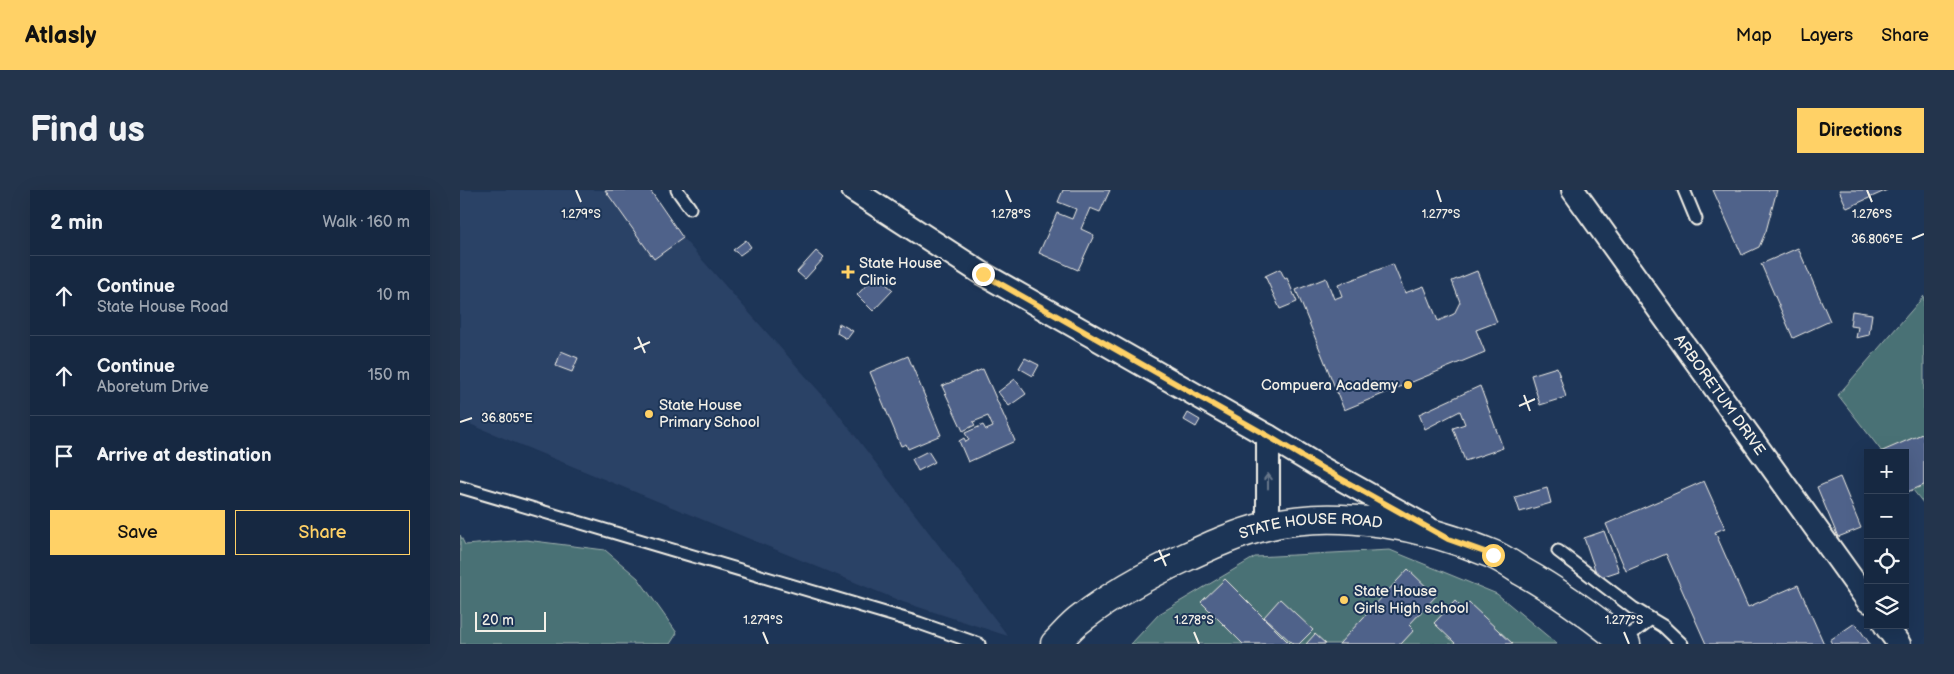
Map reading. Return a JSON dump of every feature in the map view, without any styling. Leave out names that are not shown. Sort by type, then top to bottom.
[{"type":"street","points":[[852,190],[983,274],[1448,539]]},
{"type":"street","name":"ARBORETUM DRIVE","points":[[1573,190],[1864,595]]},
{"type":"street","points":[[1268,436],[1268,526]]},
{"type":"street","name":"STATE HOUSE ROAD","points":[[1055,644],[1080,619],[1119,591],[1170,564],[1223,540],[1268,526],[1318,519],[1370,520],[1448,539],[1493,555],[1535,578],[1571,601],[1624,642]]},
{"type":"street","points":[[1888,629],[1899,644]]},
{"type":"lane","points":[[677,190],[690,208]]},
{"type":"lane","points":[[1684,190],[1696,219]]},
{"type":"lane","points":[[460,487],[919,623],[979,644]]},
{"type":"lane","points":[[1558,551],[1632,608],[1664,626],[1682,644]]},
{"type":"lane","points":[[1624,642],[1650,619]]},
{"type":"shaded area","name":"State House Primary School","points":[[460,190],[640,190],[833,407],[1008,636],[903,602],[460,420]]},
{"type":"green space","points":[[1924,296],[1924,504],[1909,485],[1909,449],[1880,449],[1838,395]]},
{"type":"green space","points":[[460,535],[465,545],[526,540],[605,550],[638,578],[677,633],[670,644],[460,644]]},
{"type":"green space","name":"State House Girls High school","points":[[1390,550],[1497,594],[1557,644],[1131,644],[1159,614],[1255,557]]},
{"type":"building","points":[[605,190],[650,190],[683,238],[654,259]]},
{"type":"building","points":[[1063,190],[1110,190],[1100,212],[1090,208],[1081,229],[1094,235],[1078,270],[1039,253],[1057,213],[1072,219],[1076,209],[1058,202]]},
{"type":"building","points":[[1713,190],[1777,190],[1766,231],[1759,247],[1742,255]]},
{"type":"building","points":[[1839,190],[1887,190],[1847,208]]},
{"type":"building","points":[[746,240],[751,247],[740,255],[733,250]]},
{"type":"building","points":[[1798,248],[1830,321],[1793,338],[1761,264]]},
{"type":"building","points":[[816,251],[824,258],[805,279],[797,272]]},
{"type":"building","points":[[1393,264],[1405,293],[1424,286],[1438,321],[1454,314],[1460,302],[1452,281],[1477,271],[1497,322],[1476,330],[1485,352],[1344,410],[1296,290],[1326,278],[1334,299],[1342,296],[1338,285]]},
{"type":"building","points":[[1280,269],[1285,279],[1287,278],[1297,302],[1280,309],[1265,276]]},
{"type":"building","points":[[876,275],[893,290],[873,311],[857,295]]},
{"type":"building","points":[[1852,311],[1872,314],[1869,335],[1856,338],[1858,327],[1850,326]]},
{"type":"building","points":[[839,323],[853,331],[847,339],[837,333]]},
{"type":"building","points":[[561,351],[578,358],[572,372],[556,366]]},
{"type":"building","points":[[908,356],[941,435],[908,449],[906,444],[901,446],[870,372]]},
{"type":"building","points":[[1025,358],[1039,365],[1033,376],[1019,368]]},
{"type":"building","points":[[1557,367],[1566,397],[1540,405],[1531,375]]},
{"type":"building","points":[[983,369],[1015,441],[968,462],[959,441],[964,438],[966,442],[969,440],[965,433],[983,425],[986,430],[993,427],[988,416],[973,422],[975,425],[963,431],[942,386]]},
{"type":"building","points":[[1015,379],[1026,394],[1009,406],[998,392]]},
{"type":"building","points":[[1480,386],[1503,448],[1465,461],[1453,428],[1465,424],[1460,411],[1425,429],[1419,414]]},
{"type":"building","points":[[1188,413],[1200,420],[1196,427],[1184,420]]},
{"type":"building","points":[[1922,434],[1924,439],[1924,485],[1909,491],[1909,449],[1887,449]]},
{"type":"building","points":[[928,451],[935,462],[918,471],[912,459]]},
{"type":"building","points":[[1840,477],[1861,528],[1838,537],[1817,487]]},
{"type":"building","points":[[1704,481],[1725,528],[1715,532],[1748,607],[1798,585],[1824,644],[1706,644],[1666,554],[1626,571],[1606,524]]},
{"type":"building","points":[[1547,488],[1551,503],[1520,512],[1515,497]]},
{"type":"building","points":[[1604,531],[1619,571],[1598,578],[1584,538]]},
{"type":"building","points":[[1408,569],[1436,596],[1409,625],[1414,630],[1401,644],[1339,644]]},
{"type":"building","points":[[1225,579],[1290,644],[1243,644],[1201,602]]},
{"type":"building","points":[[1280,599],[1313,630],[1299,644],[1293,644],[1264,617]]},
{"type":"building","points":[[1455,601],[1463,609],[1469,603],[1513,644],[1456,644],[1434,623]]},
{"type":"building","points":[[1855,623],[1870,644],[1832,644],[1830,640]]},
{"type":"building","points":[[1315,634],[1326,644],[1306,644]]},
{"type":"place","name":"State House Clinic","points":[[848,272]]},
{"type":"place","name":"Compuera Academy","points":[[1408,385]]},
{"type":"place","name":"State House Primary School","points":[[649,414]]},
{"type":"place","name":"State House Girls High school","points":[[1344,600]]},
{"type":"route","points":[[983,274],[1448,539],[1493,555]]}]
